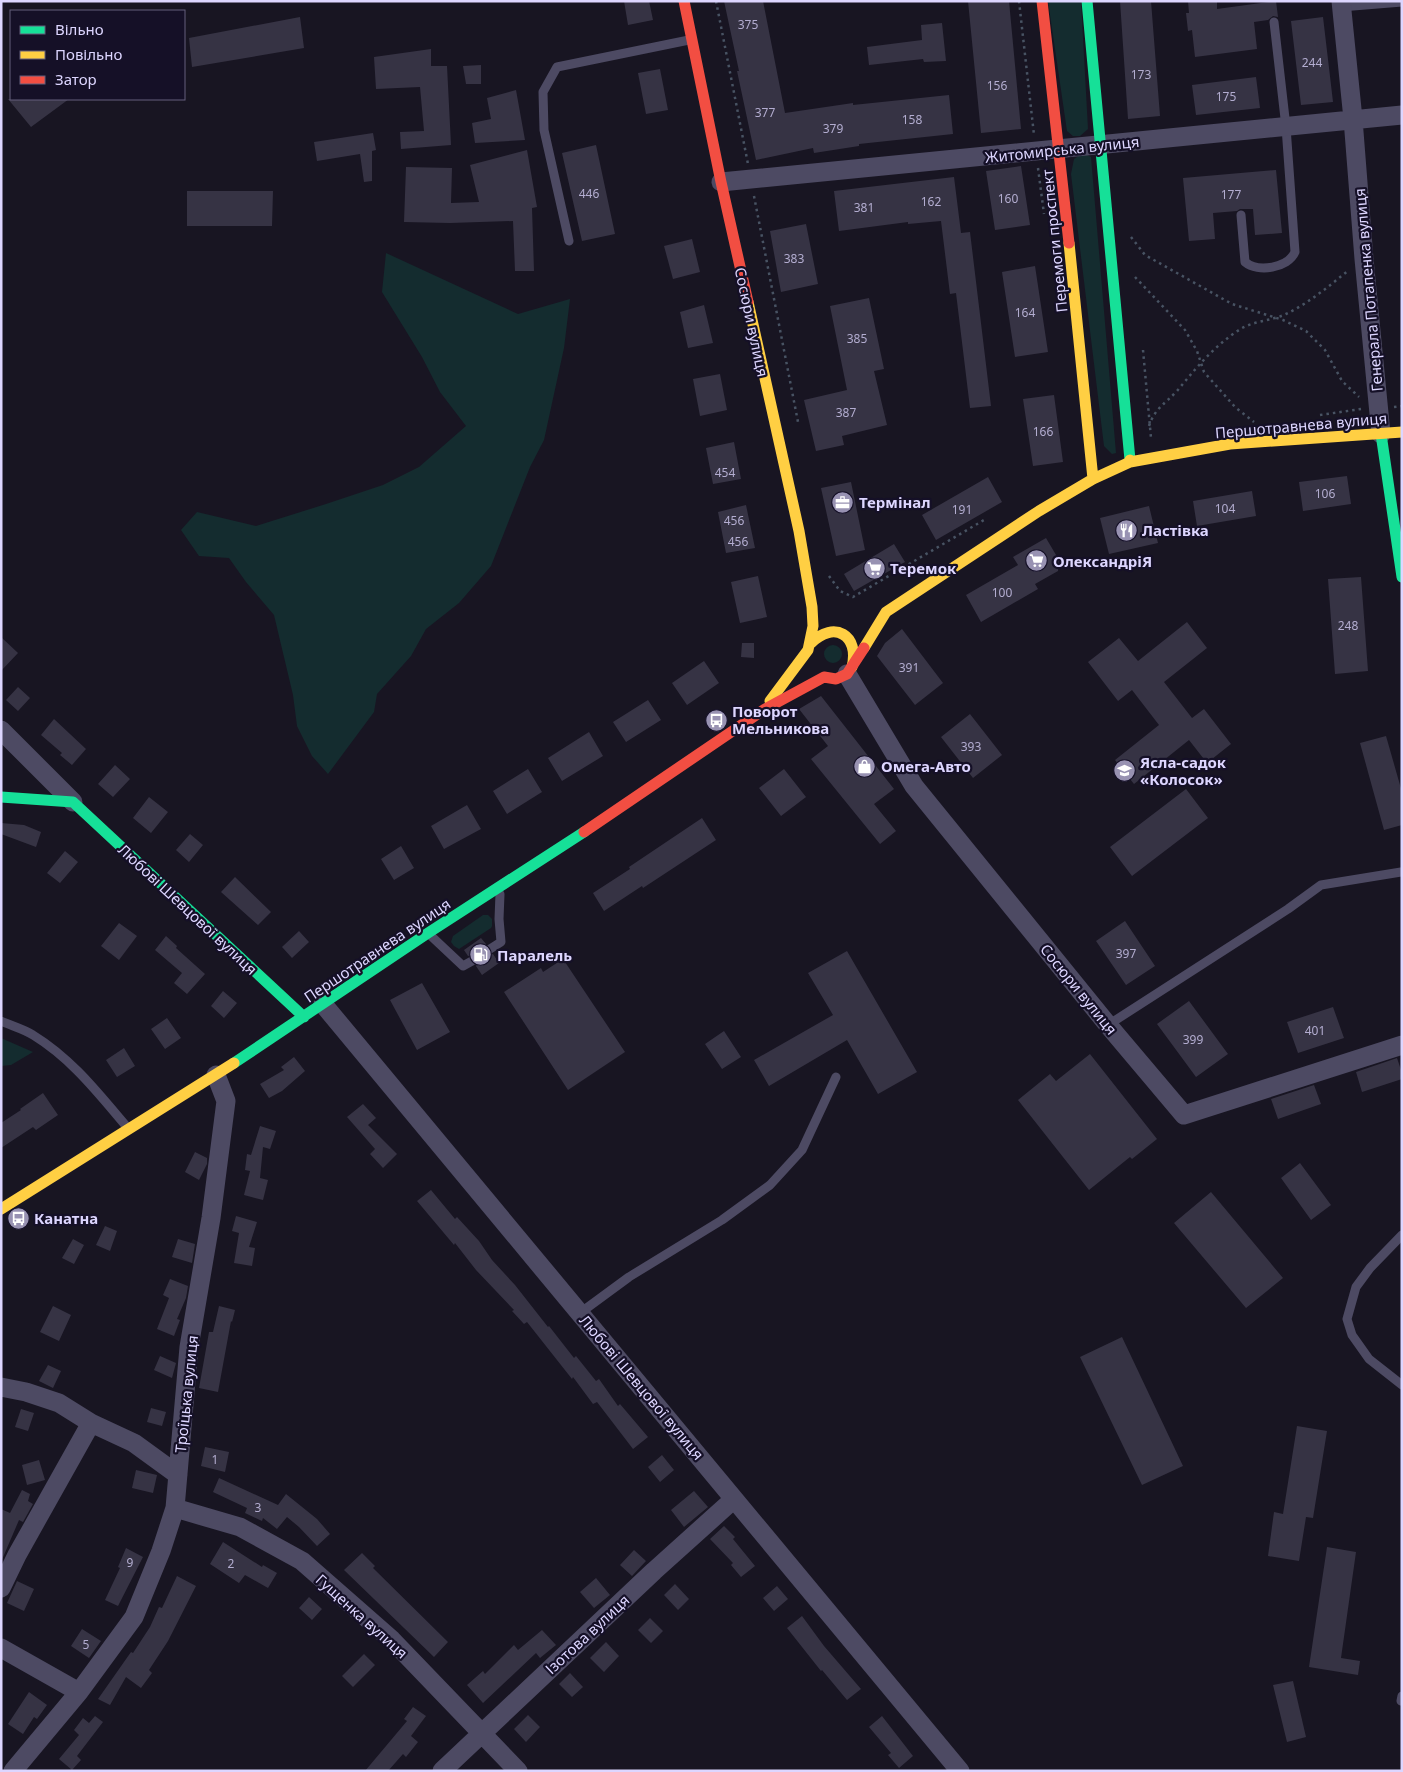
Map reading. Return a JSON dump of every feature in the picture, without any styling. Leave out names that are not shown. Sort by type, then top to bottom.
[{"type":"main road","name":"Сосюри вулиця","points":[[684,1],[721,182],[804,556],[812,607],[813,626],[810,647]]},
{"type":"main road","name":"Перемоги проспект","points":[[1042,1],[1060,149],[1092,479]]},
{"type":"main road","points":[[1087,1],[1130,462]]},
{"type":"main road","name":"Першотравнева вулиця","points":[[840,633],[886,612],[1039,511],[1092,479],[1130,462],[1230,444],[1402,432]]},
{"type":"main road","name":"Генерала Потапенка вулиця","points":[[1381,434],[1402,577]]},
{"type":"main road","name":"Першотравнева вулиця","points":[[850,670],[886,612]]},
{"type":"main road","points":[[827,632],[840,633],[851,641],[854,647],[855,661],[850,670],[836,678],[817,672],[808,658],[810,647],[815,638],[827,632]]},
{"type":"main road","name":"Першотравнева вулиця","points":[[765,709],[810,647]]},
{"type":"main road","name":"Першотравнева вулиця","points":[[1,1209],[216,1075],[428,933],[576,838],[817,672]]},
{"type":"main road","points":[[1,797],[72,802]]},
{"type":"main road","name":"Любові Шевцової вулиця","points":[[72,802],[304,1017]]},
{"type":"street","name":"Генерала Потапенка вулиця","points":[[1341,4],[1381,434]]},
{"type":"street","name":"Житомирська вулиця","points":[[721,182],[1402,115]]},
{"type":"street","name":"Сосюри вулиця","points":[[850,670],[914,786],[1108,1025],[1184,1114],[1402,1045]]},
{"type":"street","name":"Любові Шевцової вулиця","points":[[1,730],[39,766],[72,802]]},
{"type":"street","name":"Любові Шевцової вулиця","points":[[323,1004],[960,1771]]},
{"type":"street","name":"Троїцька вулиця","points":[[13,1771],[80,1692],[134,1617],[161,1552],[175,1508],[189,1347],[211,1218],[226,1101],[216,1075]]},
{"type":"street","points":[[1,1387],[26,1392],[60,1403],[91,1423],[134,1443],[178,1475]]},
{"type":"street","points":[[1,1588],[17,1555],[91,1423]]},
{"type":"street","name":"Ізотова вулиця","points":[[442,1771],[654,1571],[734,1499]]},
{"type":"street","name":"Гущенка вулиця","points":[[175,1508],[240,1527],[302,1561],[392,1640],[518,1771]]},
{"type":"street","points":[[1,1648],[80,1692]]},
{"type":"lane","points":[[1341,4],[1402,2]]},
{"type":"lane","points":[[1242,214],[1245,262],[1250,267],[1282,265],[1292,258],[1294,252],[1286,127],[1274,22]]},
{"type":"lane","points":[[568,241],[544,130],[543,92],[557,67],[692,39]]},
{"type":"lane","points":[[1108,1025],[1288,910],[1321,886],[1401,872]]},
{"type":"lane","points":[[490,949],[501,942],[498,919],[500,888]]},
{"type":"lane","points":[[428,933],[463,966],[472,961]]},
{"type":"lane","points":[[1,1022],[32,1034],[58,1052],[84,1075],[128,1129]]},
{"type":"lane","points":[[580,1313],[629,1277],[722,1220],[770,1185],[802,1150],[836,1077]]},
{"type":"lane","points":[[1402,1235],[1370,1268],[1356,1287],[1347,1319],[1352,1336],[1369,1359],[1402,1385]]},
{"type":"lane","points":[[1401,1701],[1402,1696]]},
{"type":"path","points":[[716,1],[800,430]]},
{"type":"path","points":[[1019,1],[1044,217]]},
{"type":"path","points":[[1128,234],[1145,255],[1210,293],[1232,304],[1275,318],[1306,331],[1325,350],[1342,381],[1360,397]]},
{"type":"path","points":[[1110,258],[1144,286],[1185,330],[1197,351],[1204,372],[1235,407],[1257,424]]},
{"type":"path","points":[[1147,432],[1153,413],[1222,341],[1242,328],[1285,314],[1306,302],[1364,259]]},
{"type":"path","points":[[1143,350],[1152,439]]},
{"type":"path","points":[[828,575],[840,591],[854,597],[988,518]]},
{"type":"green space","points":[[1048,1],[1081,1],[1088,129],[1080,136],[1073,136],[1067,131]]},
{"type":"green space","points":[[1080,155],[1091,157],[1116,453],[1112,454],[1104,446],[1071,174],[1074,159]]},
{"type":"green space","points":[[386,253],[518,314],[570,299],[564,348],[544,440],[530,467],[491,566],[459,603],[426,629],[411,656],[377,694],[374,712],[328,774],[312,756],[297,726],[293,695],[274,615],[246,582],[229,558],[199,556],[181,530],[197,512],[256,526],[383,485],[419,467],[466,426],[440,392],[422,357],[382,292]]},
{"type":"green space","points":[[833,645],[839,648],[842,654],[839,660],[833,663],[827,660],[824,654],[827,648]]},
{"type":"green space","points":[[483,915],[488,915],[492,919],[491,928],[459,949],[454,946],[451,942],[453,936]]},
{"type":"green space","points":[[1,1038],[33,1052],[11,1065],[1,1066]]},
{"type":"building","points":[[624,1],[649,1],[653,20],[628,25]]},
{"type":"building","points":[[724,1],[763,1],[785,113],[853,103],[853,105],[949,95],[953,134],[859,144],[859,146],[814,153],[813,148],[756,160]]},
{"type":"building","points":[[968,1],[1009,1],[1021,129],[981,133]]},
{"type":"building","points":[[1120,1],[1151,1],[1160,116],[1128,119]]},
{"type":"building","points":[[1188,1],[1217,1],[1217,9],[1276,1],[1278,17],[1273,16],[1268,20],[1254,22],[1257,49],[1195,57],[1192,30],[1188,31],[1186,13],[1189,13]]},
{"type":"building","points":[[300,17],[304,48],[192,67],[189,38]]},
{"type":"building","points":[[1323,17],[1333,102],[1301,105],[1291,21]]},
{"type":"building","points":[[942,23],[946,61],[924,62],[923,59],[869,65],[867,47],[922,40],[921,25]]},
{"type":"building","points":[[431,49],[431,66],[447,66],[451,145],[401,149],[400,132],[424,131],[420,87],[376,89],[374,57]]},
{"type":"building","points":[[481,65],[481,84],[466,84],[463,66]]},
{"type":"building","points":[[660,69],[668,110],[646,114],[638,73]]},
{"type":"building","points":[[1256,77],[1260,108],[1196,115],[1192,85]]},
{"type":"building","points":[[516,90],[525,140],[475,143],[472,123],[491,119],[487,98]]},
{"type":"building","points":[[8,99],[68,100],[31,127]]},
{"type":"building","points":[[373,133],[376,150],[372,151],[372,181],[364,182],[360,154],[317,161],[314,142]]},
{"type":"building","points":[[596,145],[615,234],[582,241],[562,153]]},
{"type":"building","points":[[527,150],[537,207],[532,208],[534,271],[515,271],[513,221],[404,222],[406,167],[452,168],[451,203],[479,202],[470,165]]},
{"type":"building","points":[[1021,166],[1030,225],[995,230],[986,171]]},
{"type":"building","points":[[1276,170],[1282,233],[1255,235],[1253,209],[1240,209],[1237,211],[1213,213],[1215,239],[1189,241],[1183,178]]},
{"type":"building","points":[[954,177],[961,233],[970,232],[991,406],[970,408],[956,293],[950,294],[941,221],[908,224],[908,222],[839,231],[834,191]]},
{"type":"building","points":[[187,191],[273,191],[272,226],[187,226]]},
{"type":"building","points":[[806,224],[818,284],[781,292],[770,231]]},
{"type":"building","points":[[692,239],[700,272],[673,279],[664,246]]},
{"type":"building","points":[[1035,266],[1048,352],[1015,357],[1002,272]]},
{"type":"building","points":[[869,298],[884,369],[874,371],[887,425],[842,436],[844,445],[816,451],[804,400],[847,390],[830,306]]},
{"type":"building","points":[[704,305],[713,343],[688,348],[680,312]]},
{"type":"building","points":[[720,374],[727,410],[700,416],[693,379]]},
{"type":"building","points":[[1054,395],[1063,462],[1033,466],[1023,399]]},
{"type":"building","points":[[734,442],[741,479],[713,484],[706,448]]},
{"type":"building","points":[[1347,476],[1351,504],[1303,511],[1299,482]]},
{"type":"building","points":[[988,477],[1002,502],[936,540],[922,515]]},
{"type":"building","points":[[851,482],[865,550],[836,556],[821,488]]},
{"type":"building","points":[[1252,491],[1256,516],[1197,526],[1193,501]]},
{"type":"building","points":[[746,505],[755,548],[726,553],[718,512]]},
{"type":"building","points":[[1149,506],[1158,543],[1109,554],[1100,518]]},
{"type":"building","points":[[1046,538],[1059,560],[1058,571],[1035,584],[1038,589],[981,622],[966,595],[1018,565],[1013,557]]},
{"type":"building","name":"Теремок","points":[[894,544],[905,562],[854,591],[844,574]]},
{"type":"building","points":[[758,576],[767,617],[740,623],[731,582]]},
{"type":"building","points":[[1361,577],[1368,671],[1335,674],[1328,579]]},
{"type":"building","points":[[1187,622],[1207,648],[1164,682],[1192,718],[1204,709],[1231,744],[1207,763],[1189,740],[1134,784],[1115,760],[1159,725],[1132,690],[1118,701],[1088,662],[1119,638],[1138,661]]},
{"type":"building","points":[[902,629],[943,683],[915,705],[877,656],[885,643]]},
{"type":"building","points":[[1,637],[18,653],[1,671]]},
{"type":"building","points":[[742,643],[754,643],[754,658],[741,657]]},
{"type":"building","points":[[704,661],[719,683],[687,705],[672,683]]},
{"type":"building","points":[[18,687],[30,698],[18,711],[6,700]]},
{"type":"building","points":[[821,696],[894,789],[874,804],[896,831],[880,844],[811,759],[828,746],[799,709]]},
{"type":"building","points":[[648,700],[661,720],[626,742],[613,722]]},
{"type":"building","points":[[970,714],[1002,755],[973,778],[941,737]]},
{"type":"building","points":[[54,719],[86,749],[72,765],[60,755],[62,753],[41,735]]},
{"type":"building","points":[[589,732],[603,756],[562,781],[548,758]]},
{"type":"building","points":[[1386,736],[1402,792],[1402,825],[1384,830],[1360,743]]},
{"type":"building","points":[[115,765],[130,779],[113,797],[98,784]]},
{"type":"building","points":[[528,769],[542,792],[507,814],[493,791]]},
{"type":"building","points":[[784,769],[806,797],[781,816],[759,788]]},
{"type":"building","points":[[1186,789],[1208,818],[1132,876],[1110,847]]},
{"type":"building","points":[[149,797],[168,812],[151,833],[133,818]]},
{"type":"building","points":[[467,805],[481,829],[444,849],[431,826]]},
{"type":"building","points":[[702,818],[716,840],[604,911],[593,893]]},
{"type":"building","points":[[1,823],[24,825],[41,832],[36,847],[1,834]]},
{"type":"building","points":[[190,834],[203,845],[189,862],[176,850]]},
{"type":"building","points":[[401,846],[414,868],[394,880],[381,859]]},
{"type":"building","points":[[65,851],[78,862],[60,883],[47,873]]},
{"type":"building","points":[[235,877],[271,912],[258,925],[221,892]]},
{"type":"building","points":[[1125,921],[1155,966],[1126,985],[1096,941]]},
{"type":"building","points":[[119,923],[137,936],[119,960],[101,946]]},
{"type":"building","points":[[299,931],[309,942],[292,958],[282,947]]},
{"type":"building","points":[[166,936],[177,946],[176,948],[205,974],[187,994],[174,983],[182,973],[155,950]]},
{"type":"building","name":"Паралель","points":[[481,938],[486,944],[485,953],[493,954],[499,963],[482,975],[476,966],[477,958],[473,955],[468,956],[464,950]]},
{"type":"building","points":[[847,951],[917,1072],[878,1094],[847,1040],[769,1086],[754,1060],[833,1015],[808,973]]},
{"type":"building","points":[[563,959],[625,1052],[568,1090],[504,992],[541,968],[543,972]]},
{"type":"building","points":[[422,983],[450,1032],[417,1050],[390,1000]]},
{"type":"building","points":[[223,991],[237,1003],[224,1018],[211,1006]]},
{"type":"building","points":[[1189,1001],[1228,1054],[1196,1077],[1157,1024]]},
{"type":"building","points":[[1333,1007],[1344,1038],[1298,1053],[1287,1022]]},
{"type":"building","points":[[167,1018],[181,1038],[165,1049],[151,1029]]},
{"type":"building","points":[[724,1031],[741,1057],[722,1069],[705,1044]]},
{"type":"building","points":[[124,1048],[135,1066],[117,1077],[106,1060]]},
{"type":"building","points":[[1090,1054],[1157,1139],[1132,1159],[1130,1157],[1089,1190],[1018,1100],[1050,1074],[1056,1081]]},
{"type":"building","points":[[294,1057],[305,1071],[282,1091],[269,1098],[260,1084],[284,1070],[281,1067]]},
{"type":"building","points":[[1397,1058],[1402,1079],[1362,1092],[1356,1072]]},
{"type":"building","points":[[1314,1085],[1321,1104],[1278,1119],[1271,1099]]},
{"type":"building","points":[[43,1093],[58,1115],[36,1130],[33,1127],[1,1148],[1,1123]]},
{"type":"building","points":[[363,1104],[376,1118],[368,1125],[397,1154],[383,1168],[370,1154],[375,1149],[347,1117]]},
{"type":"building","points":[[260,1126],[276,1131],[270,1149],[263,1147],[260,1178],[268,1180],[263,1200],[244,1195],[250,1171],[245,1170],[247,1154],[251,1155]]},
{"type":"building","points":[[195,1152],[207,1158],[207,1164],[199,1180],[185,1172]]},
{"type":"building","points":[[1300,1163],[1331,1205],[1311,1220],[1281,1178]]},
{"type":"building","points":[[431,1190],[455,1219],[457,1217],[479,1241],[492,1260],[515,1285],[574,1358],[576,1356],[596,1381],[599,1379],[618,1406],[620,1404],[648,1437],[633,1449],[597,1402],[593,1404],[527,1322],[524,1324],[512,1311],[514,1310],[476,1270],[455,1243],[454,1245],[417,1201]]},
{"type":"building","points":[[1211,1192],[1283,1278],[1246,1308],[1174,1223]]},
{"type":"building","points":[[236,1216],[257,1222],[249,1247],[255,1248],[252,1266],[234,1263],[239,1233],[232,1231]]},
{"type":"building","points":[[105,1226],[117,1231],[110,1251],[96,1245]]},
{"type":"building","points":[[73,1239],[84,1245],[74,1264],[62,1258]]},
{"type":"building","points":[[178,1239],[195,1244],[192,1263],[172,1257]]},
{"type":"building","points":[[170,1279],[188,1286],[186,1298],[177,1319],[180,1320],[174,1336],[157,1329],[169,1298],[163,1295]]},
{"type":"building","points":[[53,1306],[71,1315],[59,1341],[40,1332]]},
{"type":"building","points":[[219,1306],[235,1310],[231,1321],[218,1392],[199,1388],[209,1332],[213,1332]]},
{"type":"building","points":[[1122,1337],[1183,1466],[1142,1485],[1080,1357]]},
{"type":"building","points":[[160,1356],[176,1363],[172,1378],[154,1370]]},
{"type":"building","points":[[48,1365],[61,1371],[53,1388],[39,1381]]},
{"type":"building","points":[[151,1408],[166,1412],[162,1426],[147,1422]]},
{"type":"building","points":[[21,1409],[34,1413],[28,1431],[15,1427]]},
{"type":"building","points":[[1297,1426],[1327,1431],[1313,1518],[1306,1517],[1299,1561],[1268,1556],[1274,1512],[1283,1514]]},
{"type":"building","points":[[205,1447],[229,1452],[225,1472],[201,1466]]},
{"type":"building","points":[[662,1455],[674,1470],[660,1482],[648,1467]]},
{"type":"building","points":[[39,1460],[45,1480],[27,1485],[22,1465]]},
{"type":"building","points":[[136,1470],[157,1475],[153,1493],[132,1488]]},
{"type":"building","points":[[219,1478],[278,1505],[286,1494],[317,1519],[330,1534],[317,1546],[287,1517],[277,1529],[263,1518],[262,1521],[245,1513],[247,1508],[213,1492]]},
{"type":"building","points":[[22,1490],[30,1494],[28,1501],[33,1504],[23,1522],[19,1520],[1,1562],[1,1509],[10,1513]]},
{"type":"building","points":[[694,1491],[708,1507],[684,1527],[671,1510]]},
{"type":"building","points":[[724,1526],[735,1537],[733,1539],[755,1566],[741,1577],[731,1565],[733,1563],[710,1539]]},
{"type":"building","points":[[223,1542],[262,1567],[263,1565],[277,1573],[268,1588],[245,1575],[239,1583],[210,1564]]},
{"type":"building","points":[[1327,1547],[1356,1552],[1341,1658],[1360,1661],[1358,1675],[1309,1667]]},
{"type":"building","points":[[126,1548],[143,1557],[118,1606],[105,1600],[120,1568],[118,1567]]},
{"type":"building","points":[[634,1550],[646,1561],[632,1576],[620,1565]]},
{"type":"building","points":[[362,1553],[375,1566],[373,1568],[448,1642],[434,1657],[344,1570]]},
{"type":"building","points":[[177,1576],[196,1586],[168,1641],[149,1670],[152,1673],[141,1688],[126,1677],[110,1705],[98,1699],[150,1627],[159,1607],[162,1608]]},
{"type":"building","points":[[596,1578],[610,1595],[594,1608],[580,1592]]},
{"type":"building","points":[[17,1581],[34,1589],[24,1611],[7,1603]]},
{"type":"building","points":[[675,1584],[689,1599],[678,1610],[664,1595]]},
{"type":"building","points":[[777,1586],[788,1599],[774,1611],[763,1598]]},
{"type":"building","points":[[309,1597],[322,1609],[312,1620],[299,1608]]},
{"type":"building","points":[[802,1616],[824,1646],[861,1689],[847,1700],[787,1628]]},
{"type":"building","points":[[650,1618],[663,1631],[651,1643],[638,1630]]},
{"type":"building","points":[[82,1629],[101,1641],[89,1658],[71,1646]]},
{"type":"building","points":[[542,1630],[556,1645],[540,1658],[536,1653],[483,1703],[467,1685],[483,1671],[485,1674],[514,1645],[518,1650]]},
{"type":"building","points":[[606,1642],[619,1656],[604,1672],[590,1658]]},
{"type":"building","points":[[364,1654],[375,1665],[353,1687],[342,1676]]},
{"type":"building","points":[[570,1673],[583,1687],[572,1697],[559,1684]]},
{"type":"building","points":[[1293,1681],[1306,1737],[1287,1742],[1273,1685]]},
{"type":"building","points":[[29,1692],[47,1705],[37,1719],[34,1717],[23,1734],[8,1724]]},
{"type":"building","points":[[413,1707],[426,1716],[411,1736],[418,1742],[406,1757],[403,1754],[388,1771],[365,1771],[407,1721],[404,1719]]},
{"type":"building","points":[[528,1715],[540,1727],[526,1742],[514,1729]]},
{"type":"building","points":[[95,1716],[103,1722],[77,1756],[81,1760],[72,1770],[59,1759],[79,1735],[74,1730],[83,1718],[89,1723]]},
{"type":"building","points":[[882,1716],[913,1756],[899,1768],[888,1755],[891,1753],[869,1727]]},
{"type":"traffic: fast","points":[[1087,1],[1130,460]]},
{"type":"traffic: fast","points":[[1381,434],[1402,577]]},
{"type":"traffic: fast","points":[[1,797],[73,802],[304,1017]]},
{"type":"traffic: fast","points":[[234,1063],[428,933],[584,832]]},
{"type":"traffic: slow","points":[[1069,243],[1093,479]]},
{"type":"traffic: slow","points":[[748,302],[799,531],[812,607],[813,626],[808,650],[770,701]]},
{"type":"traffic: slow","points":[[1130,462],[1230,444],[1402,432]]},
{"type":"traffic: slow","points":[[864,648],[886,612],[1039,511],[1093,479],[1130,462],[1130,460]]},
{"type":"traffic: slow","points":[[811,643],[828,633],[836,632],[843,634],[849,639],[852,647],[852,667]]},
{"type":"traffic: slow","points":[[1,1209],[234,1063]]},
{"type":"traffic: jam","points":[[684,1],[748,302]]},
{"type":"traffic: jam","points":[[1042,1],[1069,243]]},
{"type":"traffic: jam","points":[[584,832],[765,709],[824,677],[836,679],[847,674],[864,648]]},
{"type":"place","name":"Термінал","points":[[843,502]]},
{"type":"place","name":"Ластівка","points":[[1126,530]]},
{"type":"place","name":"ОлександріЯ","points":[[1037,561]]},
{"type":"place","name":"Теремок","points":[[874,568]]},
{"type":"place","name":"Поворот Мельникова","points":[[716,720]]},
{"type":"place","name":"Омега-Авто","points":[[865,766]]},
{"type":"place","name":"Ясла-садок «Колосок»","points":[[1124,771]]},
{"type":"place","name":"Паралель","points":[[481,955]]},
{"type":"place","name":"Канатна","points":[[18,1218]]}]
